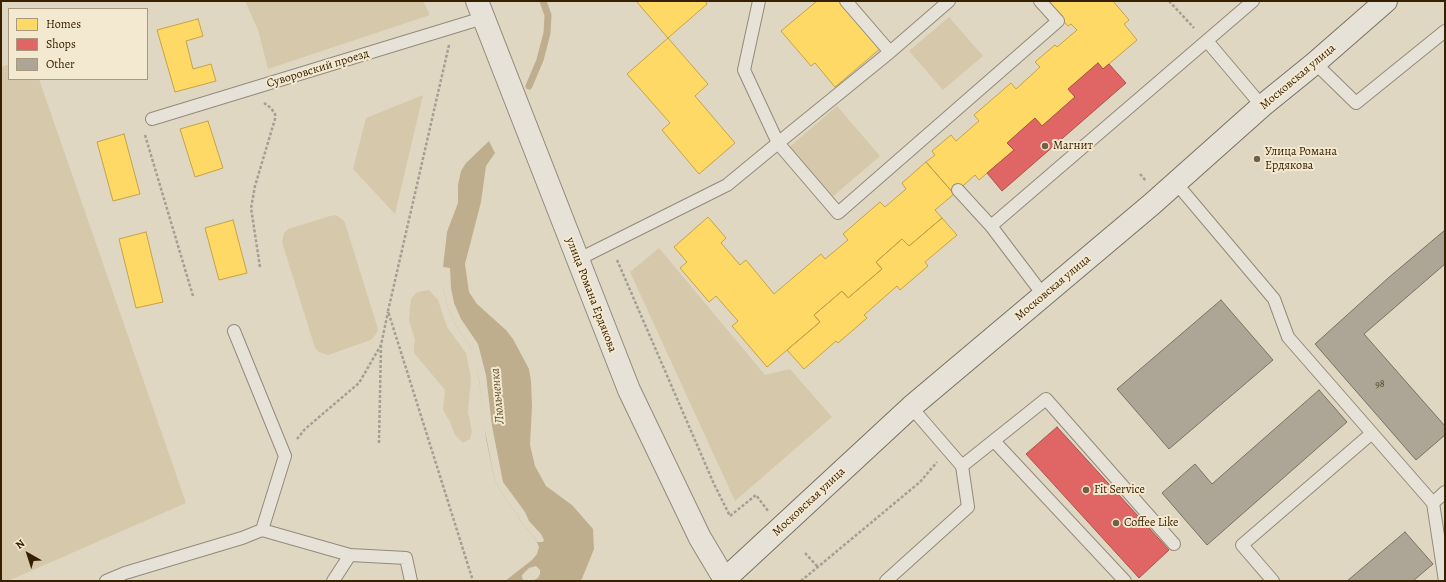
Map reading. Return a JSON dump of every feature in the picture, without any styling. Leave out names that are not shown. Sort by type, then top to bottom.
[{"type":"main road","name":"Московская улица","points":[[724,580],[911,407],[1044,296],[1176,183],[1262,106],[1315,63],[1386,1]]},
{"type":"main road","name":"улица Романа Ердякова","points":[[480,9],[629,390],[700,538],[724,580]]},
{"type":"lane","points":[[768,1],[757,6],[744,70],[778,143],[838,213],[1058,21],[1040,1]]},
{"type":"lane","points":[[846,1],[890,52]]},
{"type":"lane","points":[[578,260],[727,185],[890,52],[949,1]]},
{"type":"lane","points":[[992,226],[1253,1]]},
{"type":"lane","name":"Суворовский проезд","points":[[152,119],[453,28],[480,9]]},
{"type":"lane","points":[[1315,63],[1356,103],[1445,31]]},
{"type":"lane","points":[[1207,41],[1262,106]]},
{"type":"lane","points":[[1176,183],[1274,300],[1288,337],[1433,503],[1445,581]]},
{"type":"lane","points":[[958,190],[992,226],[1044,296]]},
{"type":"lane","points":[[234,331],[285,456],[262,530]]},
{"type":"lane","points":[[962,466],[1046,399],[1174,544]]},
{"type":"lane","points":[[886,581],[968,507],[962,466],[911,407]]},
{"type":"lane","points":[[1273,581],[1242,545],[1372,433]]},
{"type":"lane","points":[[994,441],[1125,581]]},
{"type":"lane","points":[[1433,503],[1445,492]]},
{"type":"lane","points":[[106,581],[125,573],[242,538],[262,530],[350,555],[406,558],[411,581]]},
{"type":"lane","points":[[333,581],[350,555]]},
{"type":"path","points":[[1169,1],[1207,41]]},
{"type":"path","points":[[379,443],[380,345],[453,28]]},
{"type":"path","points":[[245,91],[272,108],[276,119],[255,186],[251,208],[260,267]]},
{"type":"path","points":[[152,119],[145,123],[143,129],[194,296]]},
{"type":"path","points":[[610,244],[714,484],[730,516],[756,495],[770,514]]},
{"type":"path","points":[[388,311],[473,581]]},
{"type":"path","points":[[285,456],[305,429],[359,384],[380,345]]},
{"type":"path","points":[[801,581],[920,482],[948,450]]},
{"type":"path","points":[[805,553],[818,567]]},
{"type":"shaded area","points":[[245,1],[423,1],[430,15],[268,69],[258,30]]},
{"type":"shaded area","points":[[949,17],[983,56],[943,90],[909,51]]},
{"type":"shaded area","points":[[8,64],[8,80],[39,80],[186,503],[8,581],[1,581],[1,67]]},
{"type":"shaded area","points":[[423,95],[395,214],[353,169],[366,118]]},
{"type":"shaded area","points":[[837,106],[880,156],[830,199],[787,149]]},
{"type":"shaded area","points":[[336,215],[345,223],[378,329],[377,333],[371,340],[328,355],[319,352],[315,348],[282,242],[284,233],[288,229]]},
{"type":"shaded area","points":[[659,248],[765,375],[790,369],[832,417],[735,501],[630,272]]},
{"type":"shaded area","points":[[429,290],[438,300],[447,327],[466,353],[471,378],[468,412],[472,431],[470,439],[463,443],[455,435],[443,410],[445,390],[414,353],[415,340],[409,320],[411,299],[417,292]]},
{"type":"water","points":[[489,141],[495,153],[486,166],[481,202],[465,264],[469,292],[477,304],[506,330],[513,339],[529,369],[532,406],[530,445],[535,466],[546,486],[572,505],[593,529],[594,549],[581,581],[532,581],[538,578],[540,574],[540,570],[536,566],[529,568],[522,575],[522,578],[525,581],[505,581],[532,560],[537,554],[539,547],[535,538],[521,522],[495,481],[486,439],[479,378],[474,358],[470,346],[455,324],[447,306],[443,288],[443,267],[447,232],[458,203],[458,185],[461,171],[466,163]]},
{"type":"pier","points":[[443,267],[450,268],[451,288],[454,303],[461,319],[478,344],[486,375],[492,426],[503,482],[525,512],[529,521],[541,534],[544,540],[543,542],[537,542],[521,522],[495,481],[484,426],[479,378],[470,346],[455,324],[447,306],[443,288]]},
{"type":"building: Homes","points":[[636,1],[705,1],[707,4],[668,38]]},
{"type":"building: Homes","points":[[817,1],[840,1],[881,48],[835,87],[815,63],[811,66],[781,31]]},
{"type":"building: Homes","points":[[1043,1],[1113,1],[1129,20],[1124,24],[1137,40],[1103,69],[1098,63],[1068,89],[1075,97],[1042,126],[1035,118],[1007,143],[1014,150],[979,180],[975,175],[954,194],[926,162],[935,155],[932,151],[951,135],[956,141],[979,121],[974,115],[1011,83],[1016,89],[1040,67],[1035,62],[1055,45],[1057,47],[1077,30],[1071,24],[1068,26],[1050,6]]},
{"type":"building: Homes","points":[[198,19],[203,36],[186,41],[193,69],[211,64],[216,81],[175,92],[157,30]]},
{"type":"building: Homes","points":[[668,38],[708,84],[695,96],[735,143],[699,174],[662,130],[670,123],[627,74]]},
{"type":"building: Homes","points":[[208,121],[223,168],[195,177],[180,129]]},
{"type":"building: Homes","points":[[124,134],[140,194],[113,201],[97,142]]},
{"type":"building: Homes","points":[[926,162],[954,194],[935,210],[942,218],[909,246],[902,239],[876,262],[882,269],[848,298],[842,291],[814,315],[820,322],[767,367],[732,326],[738,321],[716,296],[709,302],[680,268],[687,262],[674,247],[708,217],[726,238],[721,243],[740,265],[746,260],[774,294],[821,254],[825,259],[848,240],[843,234],[880,202],[885,207],[906,189],[902,183]]},
{"type":"building: Homes","points":[[942,218],[957,235],[925,262],[928,266],[900,290],[897,286],[864,315],[867,318],[838,343],[836,341],[804,369],[787,350],[820,322],[814,315],[842,291],[848,298],[882,269],[876,262],[902,239],[909,246]]},
{"type":"building: Homes","points":[[233,220],[247,273],[219,280],[205,228]]},
{"type":"building: Homes","points":[[146,232],[163,302],[136,308],[119,239]]},
{"type":"building: Shops","points":[[1098,63],[1103,69],[1109,64],[1126,83],[1002,191],[987,173],[1014,150],[1007,143],[1035,118],[1042,126],[1075,97],[1068,89]]},
{"type":"building: Shops","points":[[1057,427],[1169,550],[1139,578],[1026,454]]},
{"type":"building: Other","points":[[1445,230],[1445,264],[1364,334],[1445,426],[1445,435],[1416,460],[1315,344],[1387,279]]},
{"type":"building: Other","points":[[1221,300],[1273,360],[1169,449],[1117,389]]},
{"type":"building: Other","points":[[1319,390],[1347,422],[1207,545],[1162,493],[1195,464],[1212,484]]},
{"type":"building: Other","points":[[1405,532],[1433,564],[1413,581],[1347,581]]},
{"type":"waterway","name":"Люльченка","points":[[529,86],[540,60],[547,33],[548,15],[543,1]]},
{"type":"place","name":"Магнит","points":[[1045,146]]},
{"type":"place","name":"Улица Романа Ердякова","points":[[1257,159]]},
{"type":"place","name":"Fit Service","points":[[1086,490]]},
{"type":"place","name":"Coffee Like","points":[[1116,523]]}]
